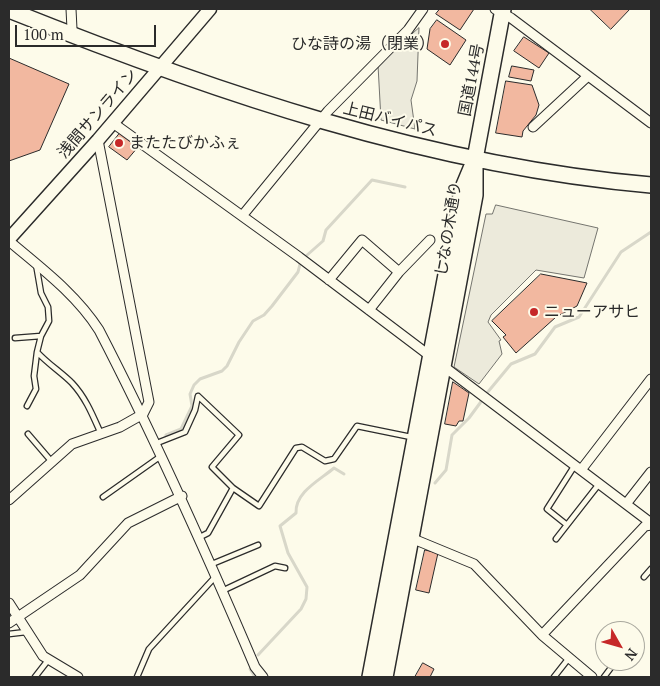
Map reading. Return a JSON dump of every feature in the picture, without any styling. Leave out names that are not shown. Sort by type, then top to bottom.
[{"type":"highway","name":"上田バイパス","points":[[28,9],[129,56]]},
{"type":"highway","name":"上田バイパス","points":[[9,10],[129,56],[260,102],[366,133],[475,159],[599,179],[651,185]]},
{"type":"highway","name":"国道144号","points":[[475,159],[500,10]]},
{"type":"highway","name":"しなの木通り","points":[[370,677],[462,190],[475,159]]},
{"type":"highway","name":"しなの木通り","points":[[385,677],[475,195],[475,159]]},
{"type":"street","points":[[70,9],[72,29]]},
{"type":"street","name":"浅間サンライン","points":[[9,240],[113,123],[210,9]]},
{"type":"street","points":[[242,216],[322,120],[408,30],[423,9]]},
{"type":"street","points":[[500,10],[651,123]]},
{"type":"street","points":[[533,127],[588,76]]},
{"type":"street","points":[[113,123],[329,280],[651,524]]},
{"type":"street","points":[[9,500],[72,444],[120,427],[143,414],[149,402],[98,140]]},
{"type":"street","points":[[9,240],[88,313],[157,443],[212,564],[255,667],[263,677]]},
{"type":"street","points":[[329,280],[362,240],[398,272]]},
{"type":"street","points":[[369,310],[398,272],[430,240]]},
{"type":"street","points":[[578,468],[651,379]]},
{"type":"street","points":[[626,504],[651,472]]},
{"type":"street","points":[[13,621],[80,575],[128,523],[182,496]]},
{"type":"street","points":[[542,635],[645,526],[651,524]]},
{"type":"street","points":[[411,538],[474,564],[542,635],[592,677]]},
{"type":"street","points":[[9,603],[13,621],[26,632],[43,656],[78,677]]},
{"type":"lane","points":[[27,406],[36,389],[34,376],[40,336],[49,321],[48,307],[41,293],[36,264]]},
{"type":"lane","points":[[15,338],[40,336]]},
{"type":"lane","points":[[37,352],[50,367],[72,383],[88,405],[101,434]]},
{"type":"lane","points":[[157,443],[185,432],[195,410],[198,396],[239,435],[212,467],[234,488],[259,506],[296,448],[302,447],[325,461],[334,459],[357,426],[415,438]]},
{"type":"lane","points":[[28,434],[52,462]]},
{"type":"lane","points":[[103,497],[162,455]]},
{"type":"lane","points":[[567,525],[547,509],[578,468]]},
{"type":"lane","points":[[556,538],[599,484]]},
{"type":"lane","points":[[200,537],[208,533],[234,488]]},
{"type":"lane","points":[[212,564],[258,545]]},
{"type":"lane","points":[[222,591],[275,566],[284,568]]},
{"type":"lane","points":[[644,577],[651,568]]},
{"type":"lane","points":[[138,677],[149,649],[217,576]]},
{"type":"lane","points":[[9,634],[26,632]]},
{"type":"lane","points":[[554,677],[569,658]]},
{"type":"lane","points":[[35,677],[49,659]]},
{"type":"shaded area","points":[[419,28],[417,81],[411,100],[415,129],[381,120],[378,65]]},
{"type":"shaded area","points":[[496,205],[598,228],[584,278],[536,270],[491,315],[488,322],[501,340],[499,341],[502,354],[479,384],[454,367],[486,214],[492,214]]},
{"type":"building","points":[[440,9],[474,9],[460,30],[436,14]]},
{"type":"building","points":[[590,9],[630,9],[611,29]]},
{"type":"building","name":"ひな詩の湯（閉業）","points":[[437,20],[466,40],[450,65],[427,49],[430,29]]},
{"type":"building","points":[[524,37],[549,53],[539,68],[514,51]]},
{"type":"building","points":[[9,58],[69,84],[40,150],[9,161]]},
{"type":"building","points":[[512,66],[534,70],[531,81],[509,77]]},
{"type":"building","points":[[506,81],[532,85],[539,105],[536,115],[523,131],[522,137],[496,133]]},
{"type":"building","points":[[120,133],[138,147],[127,160],[109,147]]},
{"type":"building","name":"ニューアサヒ","points":[[541,274],[587,283],[577,306],[556,317],[516,353],[503,337],[506,335],[492,321]]},
{"type":"building","points":[[453,382],[469,393],[463,421],[459,421],[456,426],[445,424]]},
{"type":"building","points":[[425,550],[438,553],[429,593],[416,590]]},
{"type":"building","points":[[423,663],[434,669],[430,677],[415,677]]},
{"type":"waterway","points":[[306,256],[323,241],[326,230],[372,180],[405,187]]},
{"type":"waterway","points":[[487,393],[511,364],[535,354],[555,327],[579,317],[621,252],[651,232]]},
{"type":"waterway","points":[[166,438],[166,435],[181,429],[192,406],[190,394],[194,385],[200,379],[222,371],[227,366],[239,342],[253,321],[264,315],[272,306],[298,272],[300,264]]},
{"type":"waterway","points":[[435,483],[446,470],[452,435],[469,418],[483,399]]},
{"type":"waterway","points":[[258,655],[301,609],[306,599],[307,587],[288,553],[280,526],[296,513],[300,499],[309,487],[334,468],[344,474]]},
{"type":"waterway","points":[[250,669],[255,677]]},
{"type":"place","name":"ひな詩の湯（閉業）","points":[[445,44]]},
{"type":"place","name":"またたびかふぇ","points":[[119,143]]},
{"type":"place","name":"ニューアサヒ","points":[[534,312]]}]
